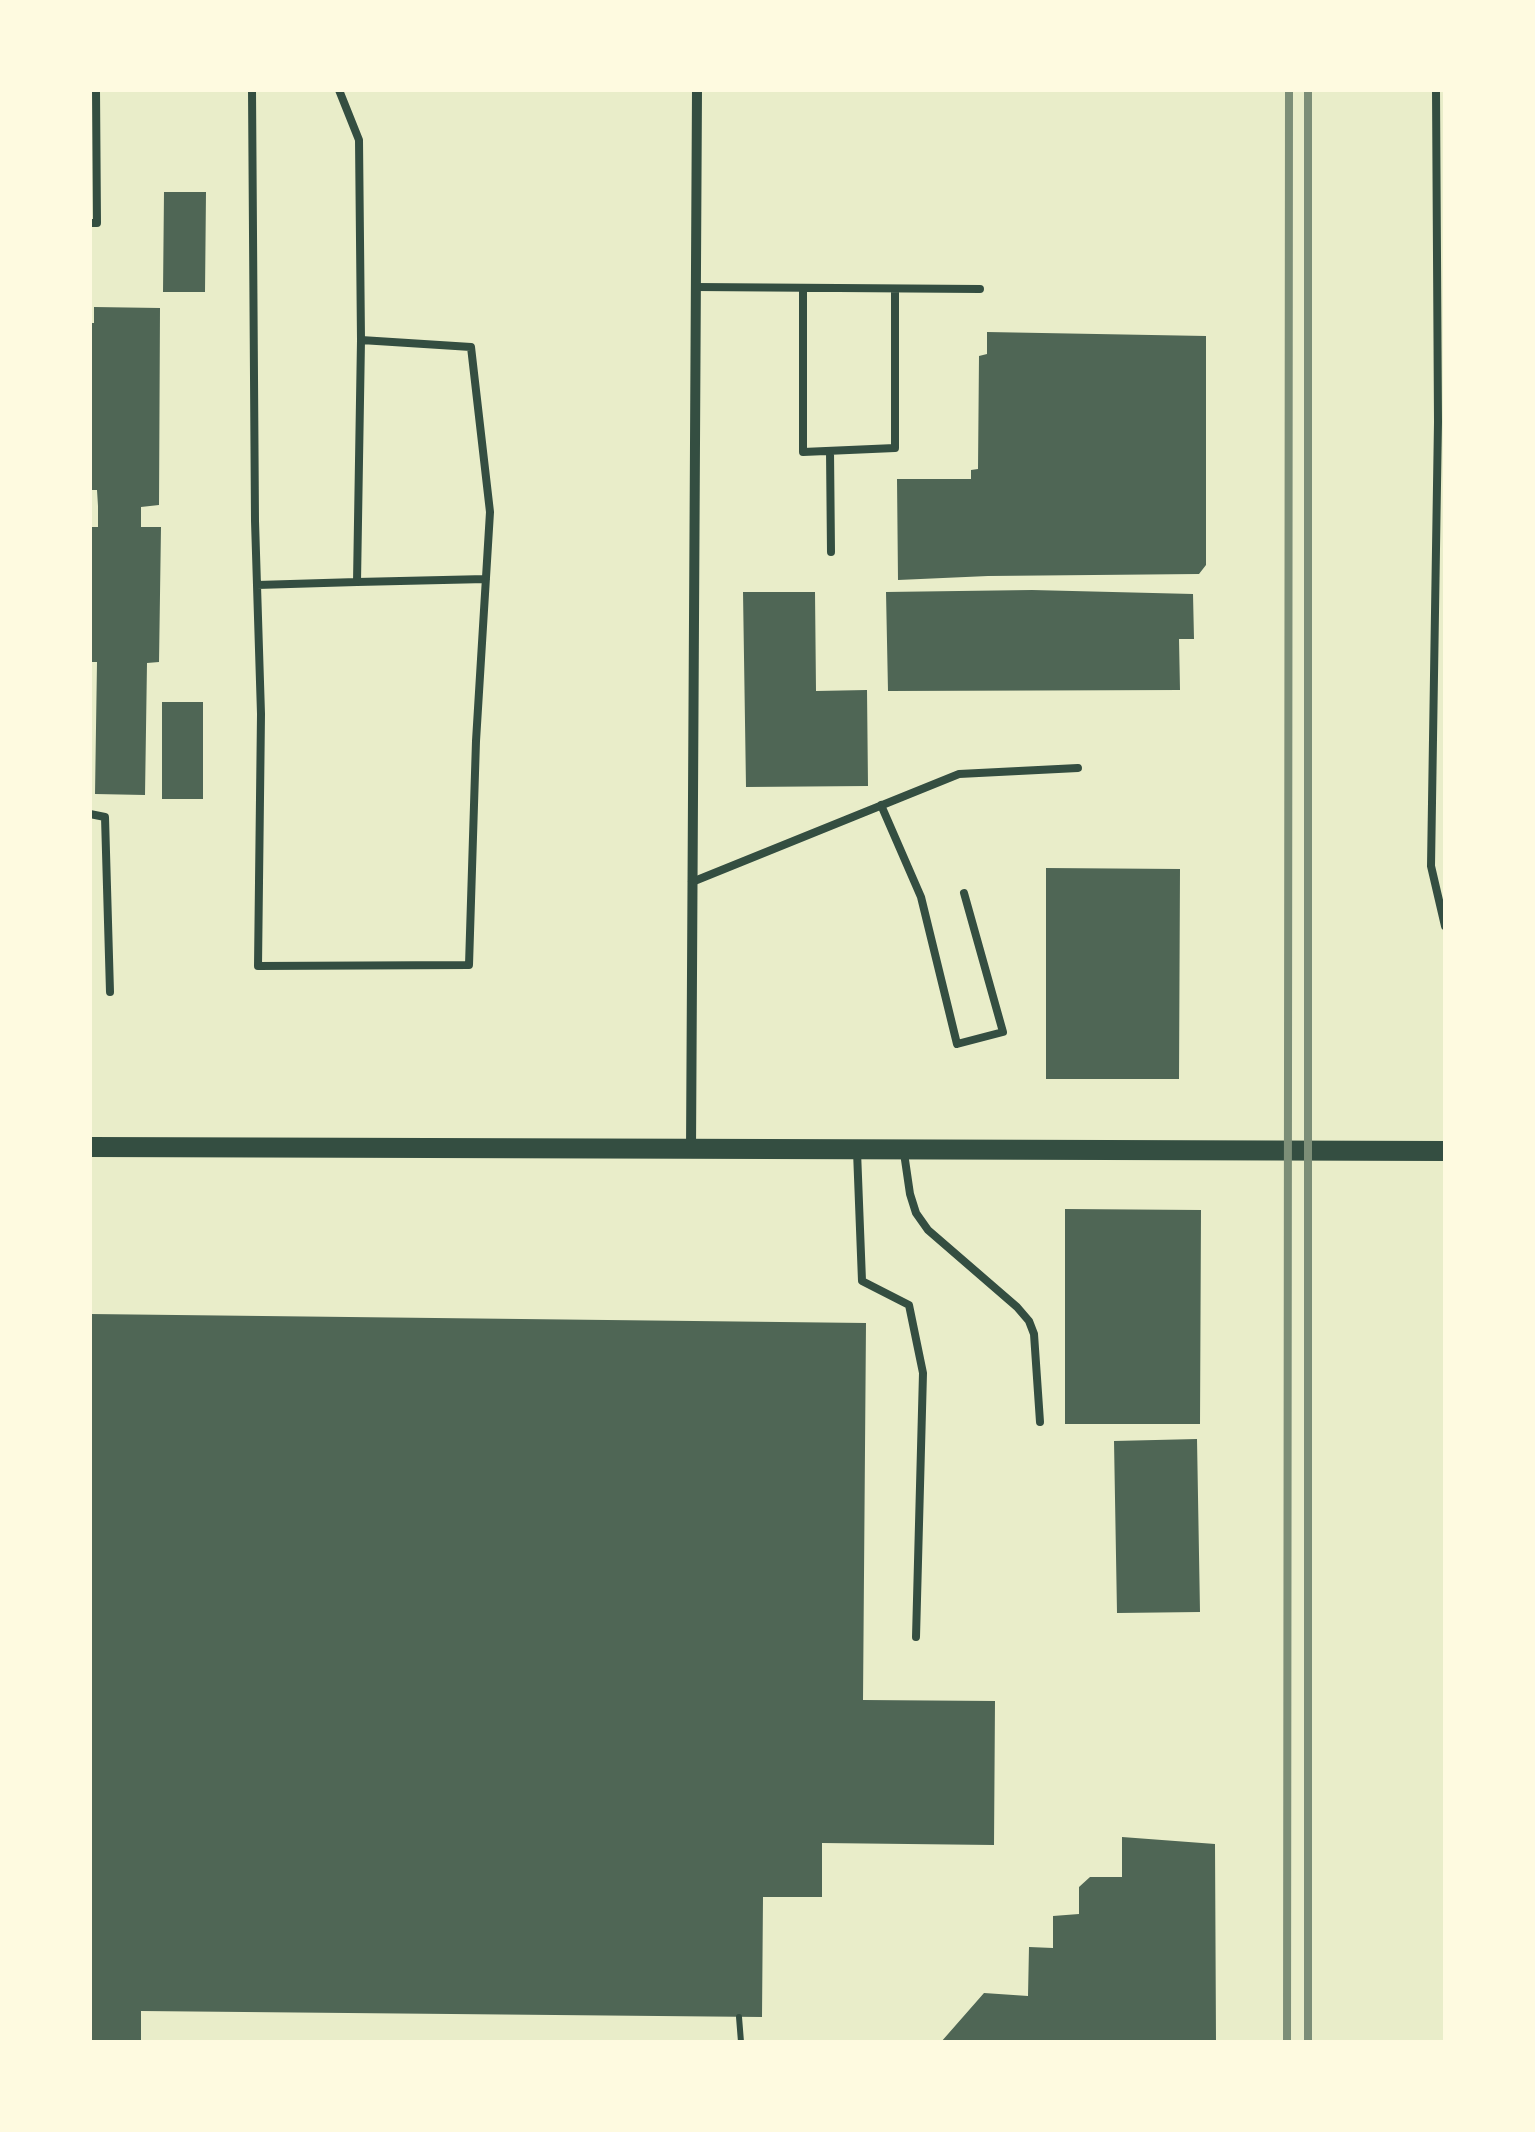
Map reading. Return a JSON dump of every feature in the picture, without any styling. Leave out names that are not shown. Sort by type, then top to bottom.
[{"type":"main road","points":[[90,1146],[1445,1151]]},
{"type":"street","points":[[690,1150],[697,90]]},
{"type":"lane","points":[[90,223],[97,223],[96,90]]},
{"type":"lane","points":[[252,90],[261,714],[258,966],[469,966],[490,512],[471,347],[360,340]]},
{"type":"lane","points":[[340,90],[359,140],[357,582]]},
{"type":"lane","points":[[1436,90],[1438,422],[1431,866],[1445,926]]},
{"type":"lane","points":[[696,287],[980,289]]},
{"type":"lane","points":[[803,289],[803,452],[895,448],[896,289]]},
{"type":"lane","points":[[830,451],[830,552]]},
{"type":"lane","points":[[257,585],[486,579]]},
{"type":"lane","points":[[692,882],[959,774],[1078,768]]},
{"type":"lane","points":[[882,805],[921,897],[957,1044],[1003,1032],[964,893]]},
{"type":"lane","points":[[90,814],[105,817],[110,992]]},
{"type":"lane","points":[[856,1150],[862,1280],[908,1306],[923,1373],[916,1638]]},
{"type":"lane","points":[[904,1151],[910,1194],[916,1213],[928,1230],[1029,1321],[1034,1334],[1040,1422]]},
{"type":"path","points":[[740,2017],[741,2042]]},
{"type":"building","points":[[164,192],[206,192],[205,292],[163,292]]},
{"type":"building","points":[[94,307],[160,308],[159,505],[141,507],[141,527],[161,527],[159,662],[147,663],[145,795],[95,794],[97,662],[90,662],[90,527],[98,527],[97,490],[90,490],[90,323],[94,323]]},
{"type":"building","points":[[987,332],[1206,336],[1206,565],[1199,574],[898,580],[897,479],[971,479],[971,470],[978,469],[979,356],[987,354]]},
{"type":"building","points":[[743,592],[815,592],[816,691],[867,690],[868,786],[746,787]]},
{"type":"building","points":[[886,592],[1193,594],[1194,639],[1179,639],[1180,690],[888,691]]},
{"type":"building","points":[[162,702],[203,702],[203,799],[162,799]]},
{"type":"building","points":[[1046,868],[1180,869],[1179,1079],[1046,1079]]},
{"type":"building","points":[[1065,1209],[1201,1210],[1200,1424],[1065,1424]]},
{"type":"building","points":[[90,1314],[866,1323],[863,1700],[995,1701],[994,1845],[822,1843],[822,1897],[763,1897],[762,2017],[141,2011],[141,2042],[90,2042]]},
{"type":"building","points":[[1197,1439],[1200,1612],[1117,1613],[1114,1441]]},
{"type":"building","points":[[1122,1837],[1215,1844],[1216,2042],[941,2042],[984,1993],[1028,1996],[1029,1947],[1053,1948],[1053,1916],[1079,1914],[1079,1887],[1090,1877],[1122,1877]]},
{"type":"railway","points":[[1287,2042],[1289,90]]},
{"type":"railway","points":[[1308,90],[1308,2042]]}]
